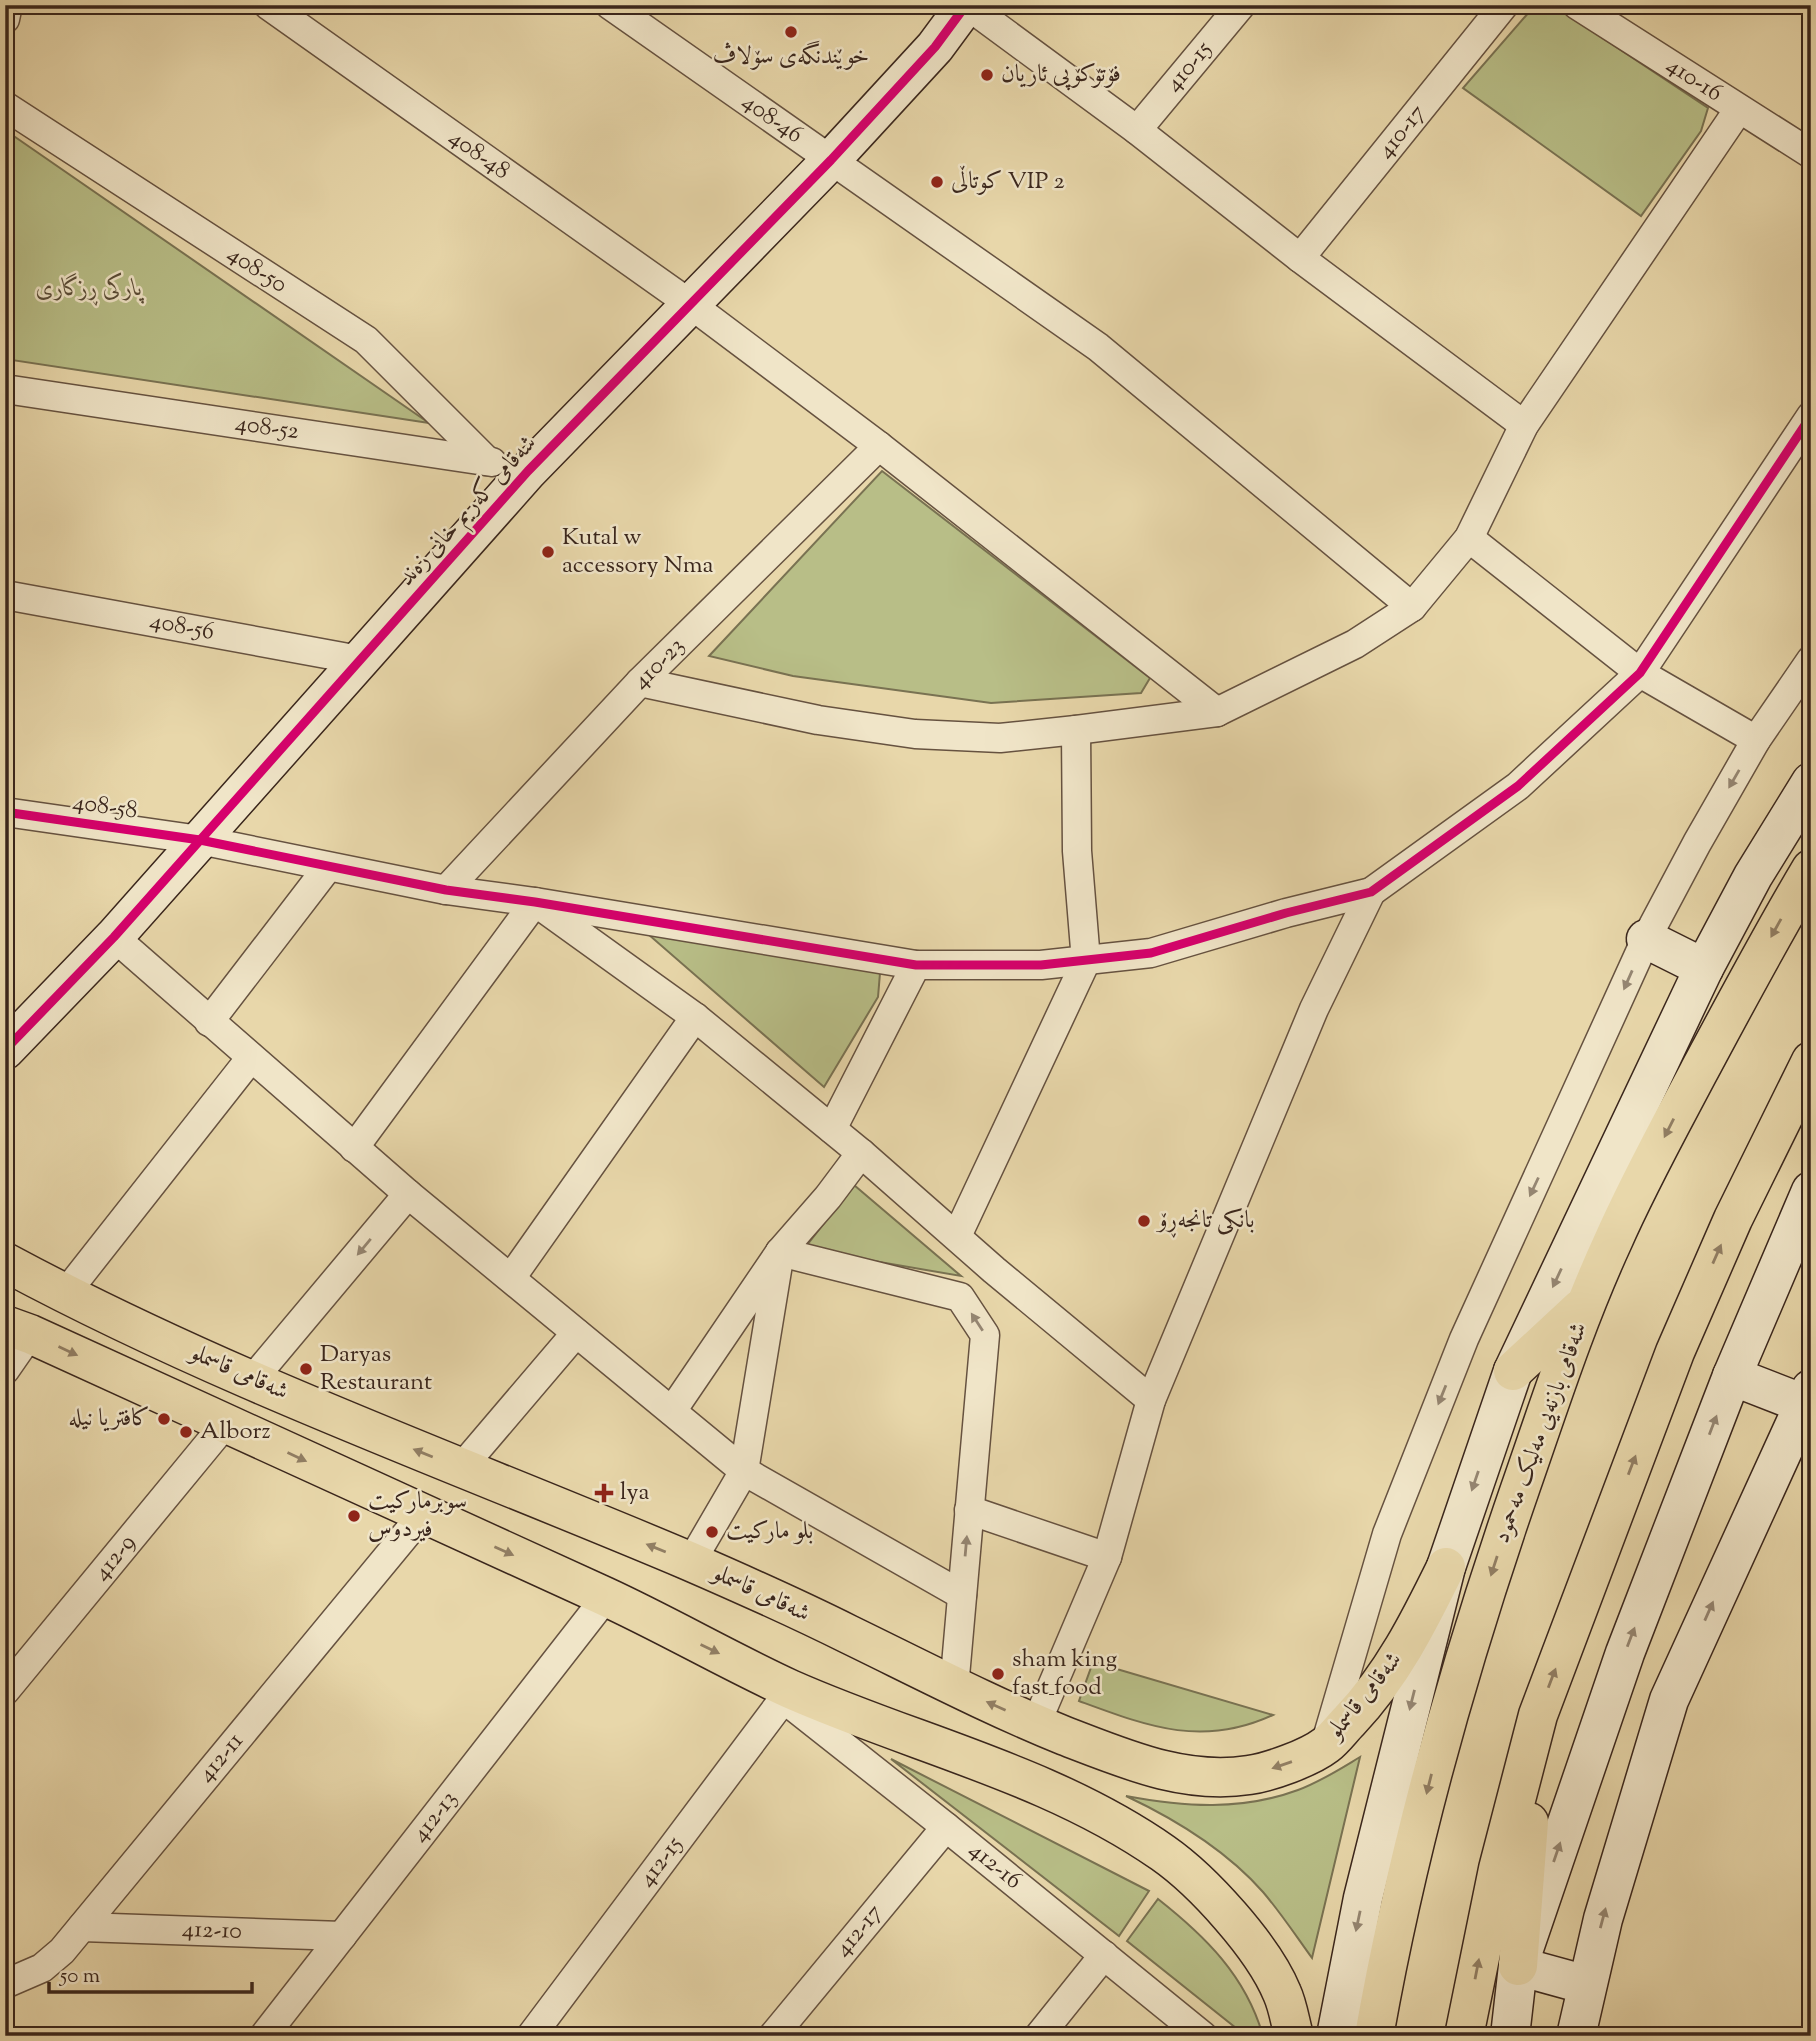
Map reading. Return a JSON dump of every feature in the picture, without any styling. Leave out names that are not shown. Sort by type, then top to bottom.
[{"type":"main road","name":"شەقامی کەریم خانی زەند","points":[[5,1050],[114,937],[528,471],[831,160],[935,47],[967,5]]},
{"type":"main road","points":[[1336,2036],[1363,1898],[1446,1567],[1513,1371],[1704,968],[1753,876],[1811,782]]},
{"type":"main road","name":"شەقامی بازنەیی مەلیک مەحمود","points":[[1374,2036],[1399,1903],[1457,1682],[1547,1410],[1587,1302],[1612,1242],[1653,1158],[1747,980],[1811,869]]},
{"type":"main road","points":[[1646,939],[1704,968]]},
{"type":"main road","points":[[1464,2036],[1496,1882],[1538,1715],[1675,1352],[1733,1219],[1811,1061]]},
{"type":"main road","points":[[1518,1966],[1625,1653],[1732,1376],[1811,1191]]},
{"type":"main road","name":"شەقامی قاسملو","points":[[5,1262],[65,1294],[252,1380],[691,1562],[844,1632],[954,1688],[1140,1766],[1218,1778],[1253,1775],[1325,1746],[1360,1710],[1391,1669],[1420,1621],[1446,1567]]},
{"type":"main road","points":[[1513,1371],[1587,1302]]},
{"type":"main road","points":[[18,1329],[606,1597],[788,1694],[1010,1774],[1069,1800],[1133,1834],[1166,1855],[1196,1880],[1232,1920],[1259,1954],[1282,1992],[1294,2036]]},
{"type":"main road","points":[[1576,2036],[1625,1840],[1669,1700],[1807,1397],[1732,1376]]},
{"type":"main road","points":[[1510,2036],[1538,1715]]},
{"type":"main road","points":[[1010,1774],[1036,1724]]},
{"type":"main road","points":[[1518,1966],[1587,1985]]},
{"type":"street","points":[[5,19],[8,5]]},
{"type":"street","name":"408-48","points":[[268,5],[691,304],[879,446],[1217,712]]},
{"type":"street","name":"408-46","points":[[610,5],[1098,347],[1412,607]]},
{"type":"street","points":[[967,5],[1137,130],[1300,258],[1524,425]]},
{"type":"street","name":"410-15","points":[[1137,130],[1241,5]]},
{"type":"street","name":"410-17","points":[[1300,258],[1504,5]]},
{"type":"street","name":"410-16","points":[[1577,5],[1811,155]]},
{"type":"street","name":"408-50","points":[[5,106],[366,341],[487,461]]},
{"type":"street","points":[[640,682],[818,720],[915,734],[1000,738],[1217,712],[1355,644],[1412,607],[1469,538],[1524,425],[1739,109]]},
{"type":"street","name":"408-52","points":[[5,389],[487,461],[528,471]]},
{"type":"street","points":[[1036,1724],[1107,1557],[1151,1400],[1314,1009],[1371,892],[1518,786],[1640,673],[1811,416]]},
{"type":"street","name":"410-23","points":[[446,890],[640,682],[879,446]]},
{"type":"street","points":[[1469,538],[1640,673],[1756,740]]},
{"type":"street","name":"408-56","points":[[5,595],[359,660]]},
{"type":"street","points":[[1325,1746],[1387,1534],[1455,1363],[1646,939],[1697,842],[1756,740],[1811,660]]},
{"type":"street","points":[[957,1236],[1086,961],[1077,851],[1076,730]]},
{"type":"street","name":"408-58","points":[[5,812],[200,839],[446,890],[535,902],[916,965],[1041,965],[1151,953],[1286,913],[1371,892]]},
{"type":"street","points":[[209,1022],[328,867]]},
{"type":"street","points":[[354,1148],[535,902],[695,1017],[861,1153],[994,1270],[1151,1400]]},
{"type":"street","points":[[114,937],[250,1059],[408,1194],[744,1471],[961,1595]]},
{"type":"street","points":[[832,1129],[916,965]]},
{"type":"street","points":[[511,1279],[695,1017]]},
{"type":"street","points":[[65,1294],[250,1059]]},
{"type":"street","points":[[672,1411],[780,1252],[828,1197],[861,1153]]},
{"type":"street","points":[[252,1380],[408,1194]]},
{"type":"street","points":[[691,1562],[744,1471],[780,1252]]},
{"type":"street","points":[[780,1252],[960,1297],[985,1335],[954,1688]]},
{"type":"street","points":[[5,1370],[18,1329]]},
{"type":"street","points":[[461,1468],[576,1333]]},
{"type":"street","name":"412-9","points":[[5,1691],[225,1424]]},
{"type":"street","points":[[969,1510],[1107,1557]]},
{"type":"street","name":"412-11","points":[[5,1984],[42,1968],[62,1951],[423,1514]]},
{"type":"street","name":"412-13","points":[[264,2036],[606,1597]]},
{"type":"street","name":"412-16","points":[[788,1694],[946,1827],[1203,2036]]},
{"type":"street","name":"412-15","points":[[531,2036],[788,1694]]},
{"type":"street","name":"412-17","points":[[773,2036],[946,1827]]},
{"type":"street","name":"412-10","points":[[82,1927],[342,1936]]},
{"type":"street","points":[[1039,2036],[1104,1955]]},
{"type":"green space","points":[[1553,5],[1708,108],[1701,131],[1641,216],[1463,88],[1530,11]]},
{"type":"green space","name":"پارکی ڕزگاری","points":[[5,130],[429,423],[5,359]]},
{"type":"green space","points":[[882,471],[1150,678],[1141,693],[991,703],[793,676],[709,656]]},
{"type":"green space","points":[[641,928],[880,973],[878,997],[824,1087]]},
{"type":"green space","points":[[854,1185],[961,1276],[804,1249]]},
{"type":"green space","points":[[1093,1662],[1273,1715],[1247,1725],[1198,1732],[1175,1730],[1128,1718],[1079,1701]]},
{"type":"green space","points":[[1360,1757],[1312,1958],[1270,1900],[1217,1849],[1164,1815],[1126,1796],[1170,1803],[1213,1805],[1255,1801],[1306,1787]]},
{"type":"green space","points":[[891,1759],[1149,1891],[1119,1936]]},
{"type":"green space","points":[[1158,1899],[1222,1959],[1246,1994],[1263,2036],[1246,2036],[1127,1941]]},
{"type":"cycle path","points":[[5,1050],[114,937],[528,471],[831,160],[935,47],[966,5]]},
{"type":"cycle path","points":[[5,812],[200,840],[446,890],[535,902],[916,965],[1041,965],[1151,953],[1286,913],[1371,892],[1518,786],[1640,673],[1811,416]]},
{"type":"place","name":"خوێندنگەی سۆلاڤ","points":[[791,32]]},
{"type":"place","name":"فۆتۆکۆپی ئاریان","points":[[987,75]]},
{"type":"place","name":"کوتاڵی VIP 2","points":[[937,182]]},
{"type":"place","name":"Kutal w accessory Nma","points":[[548,552]]},
{"type":"place","name":"بانکی تانجەڕۆ","points":[[1144,1221]]},
{"type":"place","name":"Daryas Restaurant","points":[[306,1369]]},
{"type":"place","name":"کافتریا نیلە","points":[[164,1419]]},
{"type":"place","name":"Alborz","points":[[186,1432]]},
{"type":"place","name":"lya","points":[[604,1493]]},
{"type":"place","name":"سوبرمارکیت فیردوس","points":[[354,1516]]},
{"type":"place","name":"بلو ماركيت","points":[[712,1532]]},
{"type":"place","name":"sham king fast_food","points":[[998,1674]]}]
